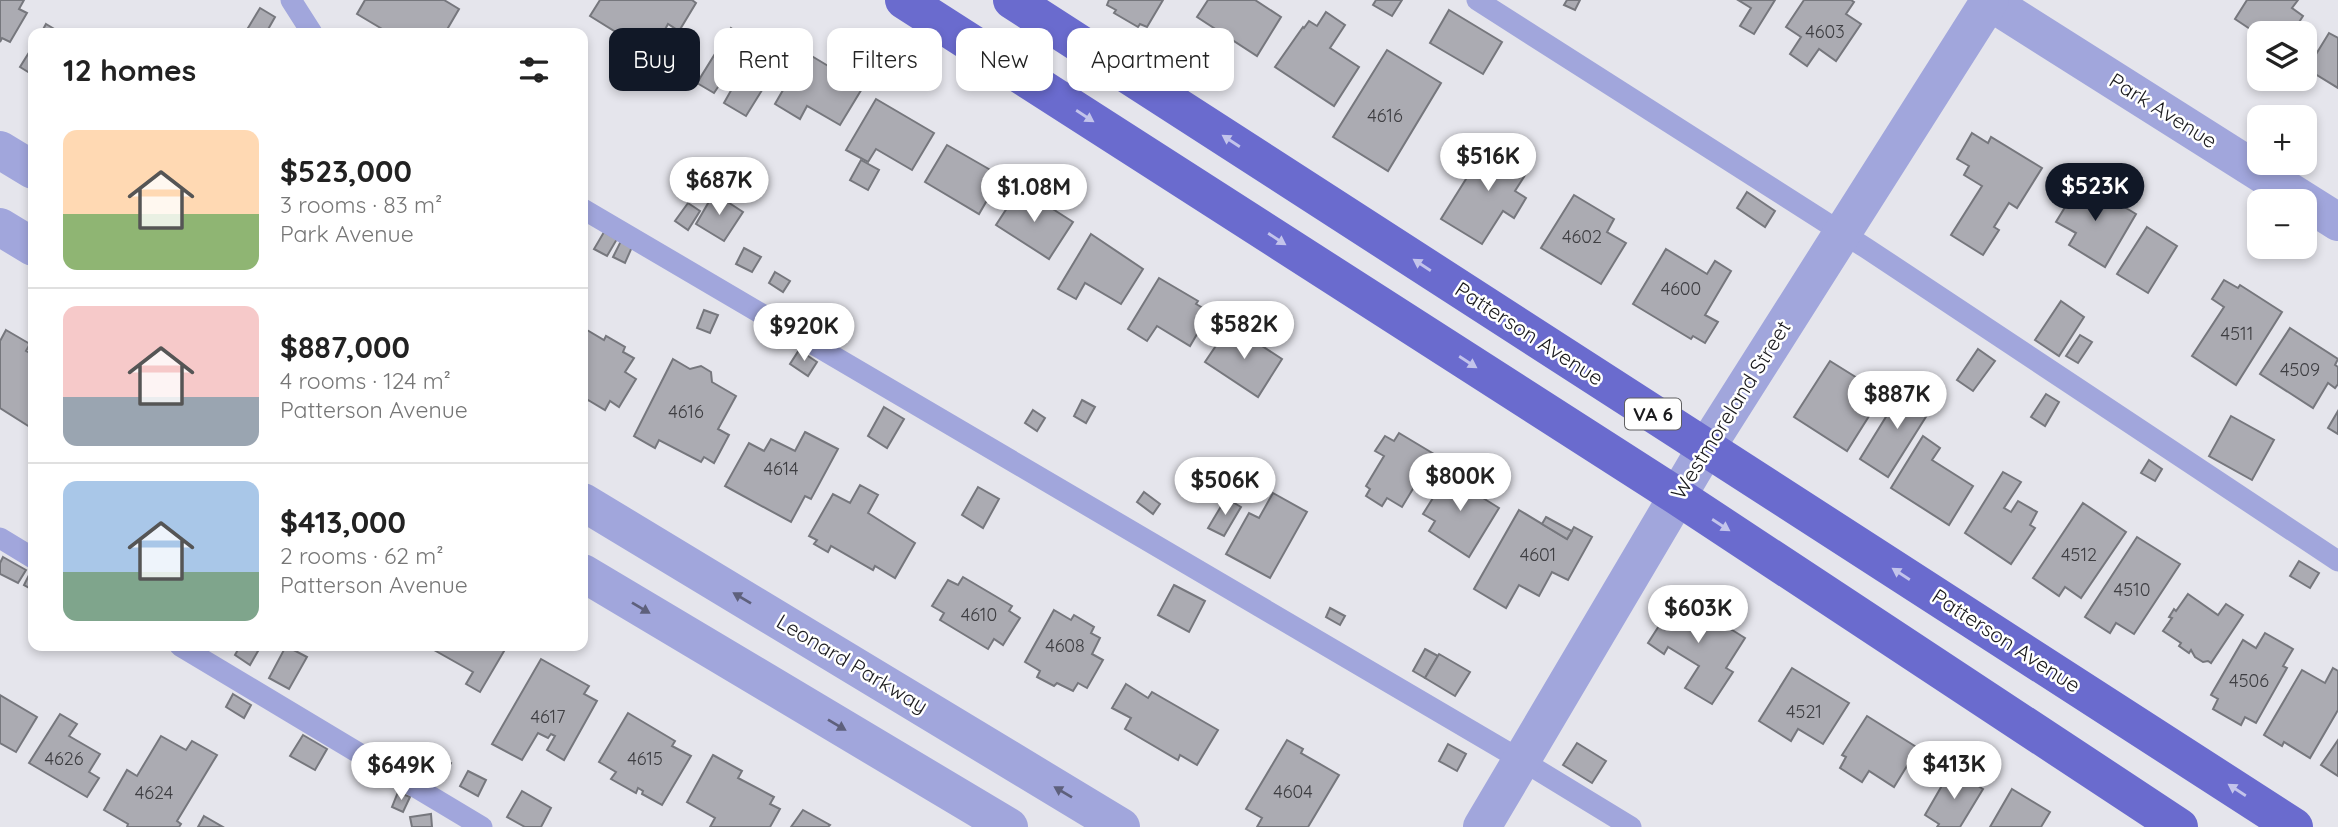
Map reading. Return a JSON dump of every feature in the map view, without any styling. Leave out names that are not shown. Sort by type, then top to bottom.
[{"type":"main road","name":"VA 6","points":[[904,0],[1677,496],[2179,827]]},
{"type":"main road","name":"Patterson Avenue","points":[[1012,0],[2294,827]]},
{"type":"street","name":"Westmoreland Street","points":[[1482,827],[1706,448],[1989,0]]},
{"type":"street","name":"Park Avenue","points":[[1989,0],[2338,222]]},
{"type":"street","points":[[0,150],[28,167]]},
{"type":"street","points":[[0,227],[28,244]]},
{"type":"street","name":"Leonard Parkway","points":[[588,505],[1121,827]]},
{"type":"street","points":[[588,576],[1009,827]]},
{"type":"lane","points":[[292,0],[309,28]]},
{"type":"lane","points":[[1478,0],[1843,233],[2338,561]]},
{"type":"lane","points":[[588,212],[1521,760],[1630,827]]},
{"type":"lane","points":[[0,538],[28,555]]},
{"type":"lane","points":[[188,651],[482,827]]},
{"type":"building","points":[[0,0],[24,0],[19,9],[27,13],[10,42],[2,38],[0,42]]},
{"type":"building","points":[[365,0],[444,0],[459,9],[448,28],[381,28],[357,14]]},
{"type":"building","points":[[600,0],[692,0],[696,3],[681,28],[668,24],[666,28],[609,28],[590,16]]},
{"type":"building","points":[[1109,0],[1163,0],[1147,27],[1140,24],[1138,27],[1114,13],[1116,10],[1107,5]]},
{"type":"building","points":[[1208,0],[1255,0],[1281,17],[1257,56],[1234,41],[1234,28],[1214,28],[1197,17]]},
{"type":"building","points":[[1376,0],[1402,0],[1392,16],[1373,5]]},
{"type":"building","points":[[1567,0],[1580,0],[1575,10],[1564,5]]},
{"type":"building","points":[[1738,0],[1775,0],[1754,34],[1740,26],[1751,8]]},
{"type":"building","points":[[1804,0],[1854,2],[1846,14],[1861,24],[1836,61],[1819,49],[1807,66],[1790,54],[1801,37],[1786,27]]},
{"type":"building","points":[[2247,0],[2298,0],[2292,8],[2303,16],[2300,21],[2247,21],[2247,27],[2235,19]]},
{"type":"building","points":[[260,8],[275,17],[269,28],[248,28]]},
{"type":"building","points":[[1449,10],[1502,42],[1483,74],[1430,43]]},
{"type":"building","points":[[1326,12],[1345,25],[1330,48],[1359,67],[1334,106],[1275,67],[1303,27],[1309,21],[1317,26]]},
{"type":"building","points":[[2329,33],[2338,38],[2338,88],[2317,75],[2317,53]]},
{"type":"building","points":[[1387,50],[1441,83],[1388,171],[1333,137]]},
{"type":"building","points":[[28,54],[28,72],[20,67]]},
{"type":"building","points":[[714,56],[714,93],[700,85],[700,78]]},
{"type":"building","points":[[813,57],[827,65],[827,91],[861,91],[840,125],[807,106],[800,119],[775,104],[782,91],[813,91]]},
{"type":"building","points":[[731,91],[761,91],[746,116],[724,103]]},
{"type":"building","points":[[876,99],[934,133],[912,170],[876,149],[868,162],[846,150]]},
{"type":"building","points":[[1972,133],[1988,143],[1991,137],[2042,168],[2017,208],[2009,203],[1994,227],[1999,230],[1983,255],[1951,235],[1982,186],[1964,175],[1969,166],[1957,159]]},
{"type":"building","points":[[1515,141],[1529,150],[1519,166],[1527,172],[1515,191],[1526,198],[1514,218],[1503,211],[1482,244],[1441,219],[1486,147],[1504,158]]},
{"type":"building","points":[[947,145],[1001,176],[979,214],[925,182]]},
{"type":"building","points":[[861,160],[879,170],[868,190],[850,180]]},
{"type":"building","points":[[2081,181],[2136,214],[2105,267],[2069,245],[2076,233],[2056,222]]},
{"type":"building","points":[[1020,188],[1073,222],[1049,259],[996,225]]},
{"type":"building","points":[[1747,192],[1775,211],[1765,227],[1737,208]]},
{"type":"building","points":[[714,193],[743,212],[724,241],[696,224]]},
{"type":"building","points":[[1574,195],[1614,219],[1607,232],[1626,243],[1601,284],[1541,248]]},
{"type":"building","points":[[688,203],[700,211],[688,230],[675,221]]},
{"type":"building","points":[[2147,227],[2177,246],[2148,293],[2117,274]]},
{"type":"building","points":[[604,232],[617,239],[607,256],[594,249]]},
{"type":"building","points":[[1091,234],[1143,269],[1121,304],[1085,283],[1076,299],[1058,289]]},
{"type":"building","points":[[621,241],[632,247],[625,263],[613,257]]},
{"type":"building","points":[[744,248],[761,257],[752,272],[736,264]]},
{"type":"building","points":[[1666,249],[1707,274],[1715,261],[1731,271],[1705,315],[1718,322],[1705,343],[1693,336],[1691,339],[1633,304]]},
{"type":"building","points":[[775,272],[790,281],[783,292],[769,283]]},
{"type":"building","points":[[1159,278],[1198,301],[1196,304],[1210,312],[1190,346],[1157,326],[1147,341],[1128,329]]},
{"type":"building","points":[[2224,280],[2238,288],[2240,285],[2282,312],[2236,385],[2192,356],[2224,307],[2212,299]]},
{"type":"building","points":[[2061,301],[2084,317],[2059,356],[2035,340]]},
{"type":"building","points":[[704,310],[718,315],[710,333],[697,328]]},
{"type":"building","points":[[1230,325],[1282,359],[1258,397],[1205,362]]},
{"type":"building","points":[[2290,328],[2338,359],[2335,365],[2338,367],[2338,384],[2335,388],[2328,383],[2313,408],[2260,374]]},
{"type":"building","points":[[6,330],[28,343],[28,426],[0,408],[0,341]]},
{"type":"building","points":[[588,331],[604,340],[606,336],[625,347],[623,352],[634,358],[625,372],[636,379],[619,407],[610,401],[605,410],[588,400]]},
{"type":"building","points":[[2080,335],[2092,342],[2078,363],[2066,356]]},
{"type":"building","points":[[1978,349],[1995,361],[1973,391],[1957,380]]},
{"type":"building","points":[[799,350],[817,362],[808,376],[790,364]]},
{"type":"building","points":[[673,359],[690,369],[701,366],[711,372],[712,382],[736,396],[718,429],[729,435],[714,463],[704,457],[701,462],[659,440],[655,448],[634,436]]},
{"type":"building","points":[[1830,361],[1862,381],[1855,391],[1876,405],[1847,451],[1794,417]]},
{"type":"building","points":[[1905,386],[1934,404],[1888,477],[1860,459]]},
{"type":"building","points":[[2046,394],[2059,402],[2045,426],[2031,417]]},
{"type":"building","points":[[1082,400],[1095,407],[1086,423],[1074,416]]},
{"type":"building","points":[[884,407],[904,419],[887,448],[868,436]]},
{"type":"building","points":[[1033,410],[1045,418],[1037,431],[1025,423]]},
{"type":"building","points":[[2338,411],[2338,434],[2328,428]]},
{"type":"building","points":[[2231,416],[2274,440],[2252,480],[2209,456]]},
{"type":"building","points":[[805,432],[838,449],[811,499],[805,496],[791,522],[725,486],[749,443],[764,451],[771,439],[795,451]]},
{"type":"building","points":[[1399,433],[1434,454],[1402,507],[1387,498],[1382,506],[1366,496],[1370,489],[1366,486],[1384,456],[1375,451],[1385,436],[1394,441]]},
{"type":"building","points":[[1923,436],[1940,448],[1932,460],[1973,486],[1949,525],[1891,488]]},
{"type":"building","points":[[2149,460],[2162,469],[2155,481],[2141,473]]},
{"type":"building","points":[[1451,469],[1488,490],[1483,498],[1499,508],[1469,557],[1429,531],[1435,521],[1423,514]]},
{"type":"building","points":[[2003,472],[2021,482],[2004,508],[2011,512],[2018,501],[2037,512],[2030,525],[2035,528],[2011,564],[1965,533]]},
{"type":"building","points":[[860,485],[878,495],[868,513],[915,543],[895,578],[875,566],[873,570],[831,546],[828,552],[814,544],[817,540],[809,536],[833,494],[850,503]]},
{"type":"building","points":[[978,487],[999,499],[983,528],[962,515]]},
{"type":"building","points":[[1144,492],[1160,504],[1153,514],[1137,502]]},
{"type":"building","points":[[1273,493],[1307,512],[1270,578],[1226,554],[1249,513],[1259,518]]},
{"type":"building","points":[[1226,498],[1241,507],[1224,536],[1208,528]]},
{"type":"building","points":[[2083,503],[2126,532],[2081,598],[2065,587],[2059,596],[2033,578]]},
{"type":"building","points":[[1519,510],[1567,539],[1574,527],[1592,537],[1568,580],[1552,572],[1539,596],[1519,585],[1506,608],[1474,589]]},
{"type":"building","points":[[1546,517],[1572,531],[1567,539],[1542,524]]},
{"type":"building","points":[[2137,537],[2180,564],[2134,634],[2116,623],[2110,633],[2085,617]]},
{"type":"building","points":[[3,557],[26,570],[18,583],[0,574]]},
{"type":"building","points":[[2299,561],[2319,573],[2310,588],[2290,576]]},
{"type":"building","points":[[963,577],[1012,606],[1009,611],[1020,618],[1003,645],[994,639],[988,649],[940,620],[944,613],[932,606],[948,580],[958,585]]},
{"type":"building","points":[[1174,585],[1205,601],[1189,632],[1158,615]]},
{"type":"building","points":[[1673,593],[1745,638],[1726,668],[1733,672],[1712,704],[1685,688],[1699,666],[1668,647],[1664,654],[1648,643],[1664,618],[1660,615]]},
{"type":"building","points":[[2188,594],[2218,615],[2226,604],[2243,615],[2211,663],[2195,657],[2191,650],[2189,653],[2179,646],[2181,643],[2163,631],[2172,618],[2169,617],[2174,609],[2176,611]]},
{"type":"building","points":[[1330,608],[1345,616],[1340,625],[1326,617]]},
{"type":"building","points":[[1054,610],[1071,620],[1074,615],[1094,627],[1091,633],[1100,638],[1092,654],[1103,660],[1087,688],[1078,683],[1073,691],[1057,683],[1054,686],[1037,677],[1040,671],[1025,662]]},
{"type":"building","points":[[2265,633],[2293,649],[2283,666],[2287,668],[2256,723],[2245,717],[2241,725],[2213,709],[2218,699],[2211,695],[2243,640],[2256,648]]},
{"type":"building","points":[[1425,649],[1438,656],[1425,678],[1413,671]]},
{"type":"building","points":[[237,651],[258,651],[250,665],[235,655]]},
{"type":"building","points":[[283,651],[296,651],[307,657],[289,689],[269,678]]},
{"type":"building","points":[[436,651],[504,651],[480,692],[466,684],[473,672]]},
{"type":"building","points":[[1439,654],[1470,672],[1455,696],[1425,678]]},
{"type":"building","points":[[541,659],[589,686],[584,694],[597,701],[564,760],[547,750],[555,736],[551,734],[548,738],[538,733],[522,760],[492,744]]},
{"type":"building","points":[[1792,668],[1849,703],[1823,744],[1798,729],[1791,741],[1759,721]]},
{"type":"building","points":[[2333,668],[2338,671],[2338,710],[2310,758],[2284,742],[2282,746],[2264,735],[2302,670],[2325,683]]},
{"type":"building","points":[[1126,684],[1148,698],[1152,692],[1218,730],[1197,765],[1180,755],[1178,760],[1125,729],[1131,718],[1112,708]]},
{"type":"building","points":[[233,694],[251,705],[244,718],[226,707]]},
{"type":"building","points":[[0,695],[37,717],[16,752],[0,743]]},
{"type":"building","points":[[628,713],[675,741],[672,746],[691,756],[662,805],[642,794],[643,791],[638,788],[636,793],[611,779],[616,772],[599,762]]},
{"type":"building","points":[[60,714],[77,724],[69,736],[100,754],[89,772],[99,778],[87,797],[29,763]]},
{"type":"building","points":[[1867,716],[1918,748],[1894,787],[1869,771],[1862,782],[1840,768],[1846,757],[1842,755]]},
{"type":"building","points":[[303,735],[327,749],[315,770],[290,756]]},
{"type":"building","points":[[161,736],[186,750],[192,741],[217,755],[177,821],[181,824],[179,827],[127,827],[128,824],[104,810],[127,770],[137,776]]},
{"type":"building","points":[[1287,740],[1303,749],[1301,753],[1339,775],[1308,827],[1257,827],[1262,818],[1246,809]]},
{"type":"building","points":[[2338,740],[2338,776],[2321,765]]},
{"type":"building","points":[[1577,743],[1606,761],[1592,783],[1563,765]]},
{"type":"building","points":[[1448,744],[1466,754],[1457,771],[1439,761]]},
{"type":"building","points":[[438,755],[451,763],[443,778],[429,771]]},
{"type":"building","points":[[713,755],[742,771],[738,778],[774,797],[770,804],[780,809],[770,827],[710,827],[715,818],[687,802]]},
{"type":"building","points":[[1951,770],[1983,789],[1960,827],[1937,827],[1939,824],[1925,815]]},
{"type":"building","points":[[468,771],[486,780],[478,796],[460,786]]},
{"type":"building","points":[[2012,789],[2050,812],[2041,827],[1990,827]]},
{"type":"building","points":[[522,791],[551,808],[541,827],[525,827],[507,817]]},
{"type":"building","points":[[398,792],[410,797],[403,812],[392,807]]},
{"type":"building","points":[[803,810],[830,825],[791,827]]},
{"type":"building","points":[[431,814],[432,827],[412,827],[410,817]]},
{"type":"building","points":[[204,816],[223,827],[198,827]]}]
